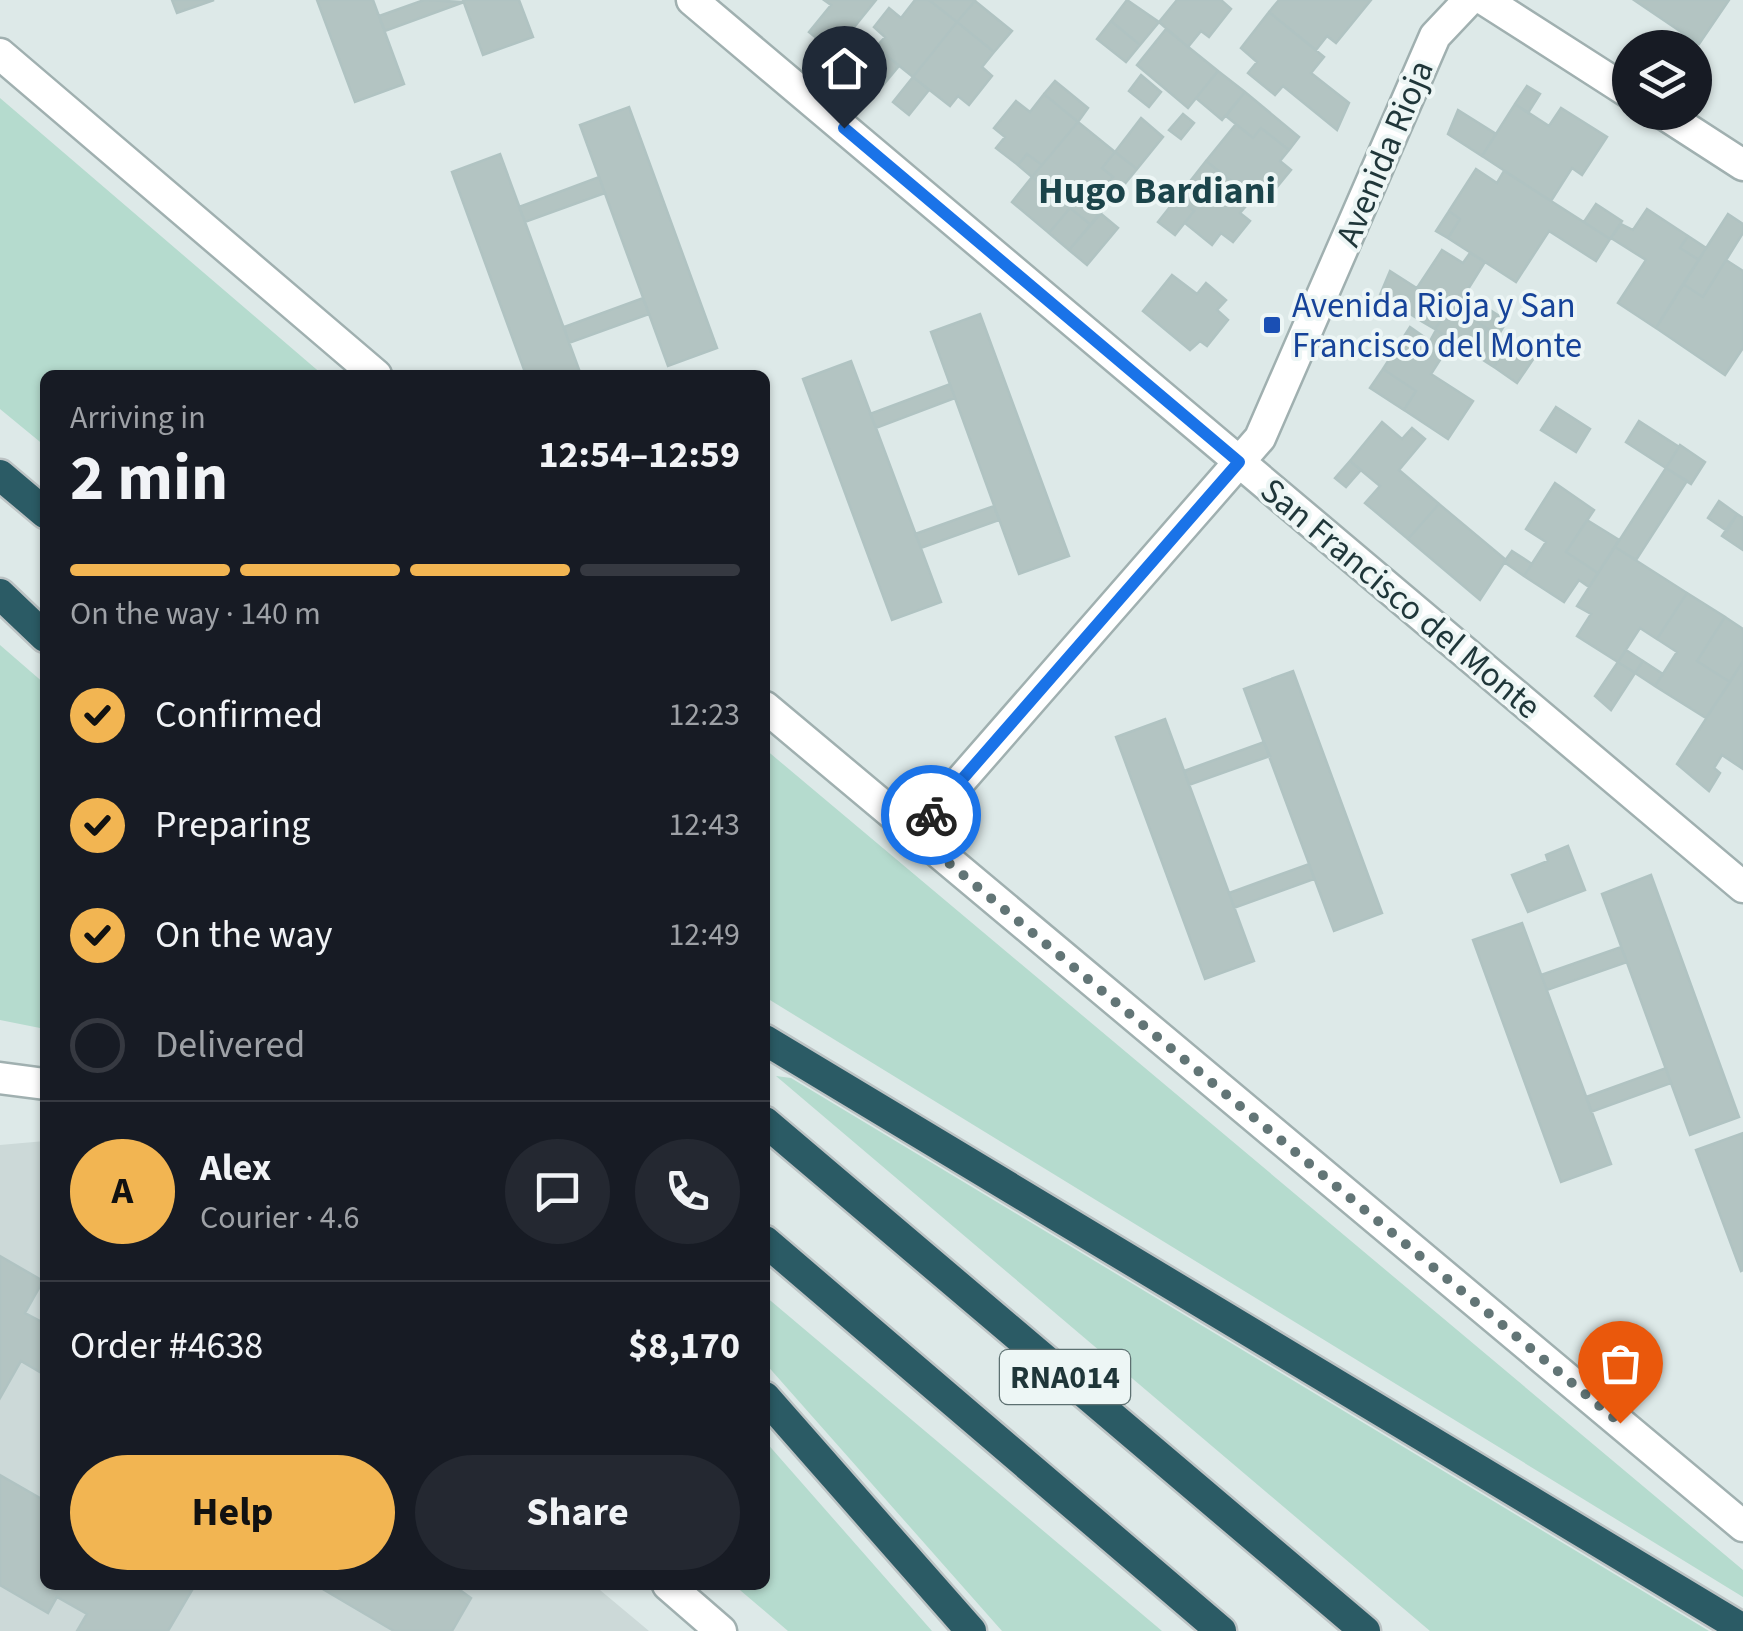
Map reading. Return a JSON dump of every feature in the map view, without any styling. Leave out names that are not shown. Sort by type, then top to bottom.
[{"type":"highway","points":[[0,476],[40,509]]},
{"type":"highway","points":[[0,591],[40,622]]},
{"type":"highway","points":[[0,591],[40,632]]},
{"type":"highway","points":[[770,1043],[1743,1629]]},
{"type":"highway","name":"RNA014","points":[[770,1126],[1365,1631]]},
{"type":"highway","name":"RNA014","points":[[770,1245],[1221,1631]]},
{"type":"highway","points":[[770,1402],[971,1631]]},
{"type":"street","name":"San Francisco del Monte","points":[[692,0],[1743,887]]},
{"type":"street","name":"Avenida Rioja","points":[[914,834],[1260,438],[1434,36],[1469,0]]},
{"type":"street","points":[[1485,0],[1612,81]]},
{"type":"street","points":[[0,54],[370,370]]},
{"type":"street","points":[[1689,130],[1743,165]]},
{"type":"street","points":[[770,711],[1743,1526]]},
{"type":"street","points":[[0,1078],[40,1083]]},
{"type":"street","points":[[674,1590],[721,1631]]},
{"type":"shaded area","points":[[40,1141],[40,1590],[600,1590],[649,1631],[0,1631],[0,1145]]},
{"type":"green space","points":[[0,98],[317,370],[40,370],[40,442],[0,409]]},
{"type":"green space","points":[[0,645],[40,680],[40,1028],[0,1020]]},
{"type":"green space","points":[[770,753],[1743,1570],[1743,1597],[770,1000]]},
{"type":"green space","points":[[776,1076],[791,1078],[1709,1631],[1430,1631]]},
{"type":"green space","points":[[770,1300],[1162,1631],[1002,1631],[770,1369]]},
{"type":"green space","points":[[770,1447],[932,1631],[788,1631],[740,1590],[770,1590]]},
{"type":"building","points":[[172,0],[214,0],[177,13]]},
{"type":"building","points":[[317,0],[373,0],[404,84],[355,102]]},
{"type":"building","points":[[424,0],[464,2],[385,31],[379,16]]},
{"type":"building","points":[[463,0],[519,0],[533,37],[483,55]]},
{"type":"building","points":[[824,0],[876,0],[834,52],[809,32],[831,5]]},
{"type":"building","points":[[915,0],[929,0],[957,22],[913,77],[876,47],[885,37],[874,27],[889,8],[901,18]]},
{"type":"building","points":[[929,0],[973,0],[975,1],[957,22]]},
{"type":"building","points":[[1127,0],[1159,22],[1140,45],[1111,21]]},
{"type":"building","points":[[1177,0],[1221,0],[1231,9],[1209,37],[1201,31],[1188,47],[1159,22]]},
{"type":"building","points":[[1279,0],[1371,0],[1336,43],[1327,36],[1316,50],[1269,12]]},
{"type":"building","points":[[1634,0],[1729,0],[1709,30],[1678,30]]},
{"type":"building","points":[[975,1],[1012,31],[994,52],[957,22]]},
{"type":"building","points":[[1269,12],[1324,57],[1311,73],[1349,103],[1337,130],[1283,86],[1275,95],[1248,73],[1257,62],[1241,48]]},
{"type":"building","points":[[1111,21],[1140,45],[1126,62],[1097,39]]},
{"type":"building","points":[[957,22],[994,52],[982,67],[992,76],[969,105],[958,96],[950,106],[913,77]]},
{"type":"building","points":[[1166,29],[1218,71],[1188,108],[1137,65]]},
{"type":"building","points":[[876,47],[899,66],[879,90],[857,71]]},
{"type":"building","points":[[1218,71],[1245,92],[1222,120],[1196,98]]},
{"type":"building","points":[[1141,75],[1161,92],[1149,107],[1129,91]]},
{"type":"building","points":[[913,77],[929,90],[909,115],[893,102]]},
{"type":"building","points":[[1055,81],[1088,108],[1078,122],[1044,94]]},
{"type":"building","points":[[1527,86],[1540,94],[1528,113],[1515,104]]},
{"type":"building","points":[[1245,92],[1299,137],[1289,150],[1261,128],[1253,138],[1226,116]]},
{"type":"building","points":[[1044,94],[1078,122],[1042,165],[1027,154],[1018,165],[996,148],[1005,137],[994,128],[1016,101],[1030,112]]},
{"type":"building","points":[[1515,104],[1549,126],[1561,108],[1607,137],[1582,175],[1572,168],[1551,201],[1482,156]]},
{"type":"building","points":[[629,107],[717,348],[668,366],[580,125]]},
{"type":"building","points":[[1458,110],[1496,134],[1482,156],[1448,134]]},
{"type":"building","points":[[1183,114],[1194,123],[1181,139],[1169,130]]},
{"type":"building","points":[[1141,118],[1163,137],[1137,169],[1115,152]]},
{"type":"building","points":[[1078,122],[1115,152],[1102,168],[1113,177],[1090,206],[1079,196],[1070,208],[1032,177]]},
{"type":"building","points":[[1236,124],[1253,138],[1261,128],[1289,150],[1280,161],[1291,170],[1272,193],[1262,186],[1253,198],[1206,161]]},
{"type":"building","points":[[1115,152],[1137,169],[1091,225],[1070,208],[1079,196],[1090,206],[1113,177],[1102,168]]},
{"type":"building","points":[[500,154],[579,370],[524,370],[452,172]]},
{"type":"building","points":[[1027,154],[1042,165],[1032,177],[1018,165]]},
{"type":"building","points":[[1206,161],[1253,198],[1240,213],[1250,221],[1233,242],[1221,233],[1212,245],[1185,223],[1194,211],[1177,198]]},
{"type":"building","points":[[1476,169],[1497,183],[1504,171],[1610,239],[1596,261],[1549,231],[1516,282],[1448,238],[1460,219],[1449,211]]},
{"type":"building","points":[[599,177],[605,193],[525,222],[519,207]]},
{"type":"building","points":[[1032,177],[1070,208],[1049,233],[1012,202]]},
{"type":"building","points":[[1177,198],[1194,211],[1175,235],[1158,222]]},
{"type":"building","points":[[1596,204],[1622,221],[1610,239],[1584,222]]},
{"type":"building","points":[[1070,208],[1091,225],[1069,250],[1049,233]]},
{"type":"building","points":[[1647,209],[1688,236],[1680,248],[1699,260],[1656,328],[1618,303],[1646,260],[1611,238],[1621,224],[1633,230]]},
{"type":"building","points":[[1449,211],[1460,219],[1448,238],[1436,231]]},
{"type":"building","points":[[1100,213],[1118,228],[1087,265],[1069,250]]},
{"type":"building","points":[[1728,214],[1743,224],[1743,233],[1703,297],[1683,284]]},
{"type":"building","points":[[1688,236],[1706,248],[1699,260],[1680,248]]},
{"type":"building","points":[[1442,250],[1463,263],[1470,253],[1485,262],[1465,294],[1507,321],[1496,339],[1515,352],[1510,359],[1502,354],[1494,367],[1472,353],[1488,329],[1451,306],[1435,329],[1423,322],[1437,301],[1417,288]]},
{"type":"building","points":[[1726,260],[1743,271],[1743,348],[1725,375],[1656,328],[1683,284],[1703,297]]},
{"type":"building","points":[[1390,271],[1437,301],[1423,322],[1380,295]]},
{"type":"building","points":[[1172,275],[1197,294],[1206,283],[1226,300],[1217,310],[1228,320],[1207,346],[1200,341],[1190,350],[1143,311]]},
{"type":"building","points":[[643,298],[649,314],[569,343],[564,327]]},
{"type":"building","points":[[1451,306],[1488,329],[1472,353],[1435,329]]},
{"type":"building","points":[[980,314],[1069,556],[1019,574],[931,332]]},
{"type":"building","points":[[1410,327],[1430,341],[1436,330],[1452,341],[1431,374],[1473,401],[1448,439],[1404,410],[1416,391],[1383,369]]},
{"type":"building","points":[[1517,348],[1534,358],[1517,383],[1494,367],[1502,354],[1510,359]]},
{"type":"building","points":[[851,361],[941,602],[892,620],[803,379]]},
{"type":"building","points":[[1383,369],[1416,391],[1404,410],[1370,388]]},
{"type":"building","points":[[950,384],[955,398],[876,428],[870,414]]},
{"type":"building","points":[[1556,407],[1590,429],[1576,452],[1541,430]]},
{"type":"building","points":[[1639,421],[1679,447],[1666,468],[1626,442]]},
{"type":"building","points":[[1382,422],[1402,439],[1412,428],[1425,439],[1399,470],[1439,504],[1408,539],[1365,503],[1380,486],[1350,461]]},
{"type":"building","points":[[1680,445],[1705,462],[1691,484],[1666,468]]},
{"type":"building","points":[[1350,461],[1361,470],[1346,487],[1335,478]]},
{"type":"building","points":[[1666,468],[1687,481],[1636,560],[1615,547]]},
{"type":"building","points":[[1555,483],[1594,510],[1566,552],[1598,573],[1589,587],[1579,580],[1564,602],[1524,576],[1546,542],[1526,529]]},
{"type":"building","points":[[1719,501],[1737,514],[1727,531],[1708,518]]},
{"type":"building","points":[[1439,504],[1506,560],[1480,600],[1408,539]]},
{"type":"building","points":[[994,506],[999,520],[921,548],[915,534]]},
{"type":"building","points":[[1737,514],[1743,518],[1743,550],[1722,536]]},
{"type":"building","points":[[1587,520],[1619,540],[1598,573],[1566,552]]},
{"type":"building","points":[[1615,547],[1687,593],[1657,639],[1640,628],[1618,662],[1577,636],[1591,614],[1577,606]]},
{"type":"building","points":[[1512,551],[1532,564],[1524,576],[1504,562]]},
{"type":"building","points":[[1687,593],[1725,617],[1697,661],[1730,682],[1706,718],[1655,686],[1677,652],[1657,639]]},
{"type":"building","points":[[1725,617],[1743,629],[1743,661],[1730,682],[1697,661]]},
{"type":"building","points":[[1626,650],[1643,661],[1635,673],[1618,662]]},
{"type":"building","points":[[1643,661],[1663,674],[1655,686],[1635,673]]},
{"type":"building","points":[[1743,661],[1743,769],[1722,755],[1714,768],[1720,773],[1709,791],[1677,764]]},
{"type":"building","points":[[1618,662],[1635,673],[1611,710],[1595,696]]},
{"type":"building","points":[[1293,671],[1382,913],[1334,931],[1244,689]]},
{"type":"building","points":[[1165,719],[1254,961],[1205,979],[1116,737]]},
{"type":"building","points":[[1264,742],[1270,756],[1189,785],[1184,771]]},
{"type":"building","points":[[1568,846],[1585,890],[1528,912],[1512,875],[1548,861],[1546,855]]},
{"type":"building","points":[[1309,864],[1314,879],[1234,908],[1229,893]]},
{"type":"building","points":[[1651,875],[1739,1117],[1690,1135],[1602,894]]},
{"type":"building","points":[[1522,923],[1611,1164],[1561,1182],[1473,940]]},
{"type":"building","points":[[1621,947],[1627,962],[1547,990],[1541,975]]},
{"type":"building","points":[[1666,1068],[1671,1083],[1591,1112],[1586,1097]]},
{"type":"building","points":[[1743,1133],[1743,1270],[1741,1271],[1696,1150]]},
{"type":"building","points":[[0,1256],[40,1279],[25,1313],[40,1321],[40,1372],[21,1361],[0,1398]]},
{"type":"building","points":[[0,1475],[40,1498],[40,1590],[192,1590],[168,1631],[77,1631],[87,1614],[57,1597],[48,1613],[0,1585]]},
{"type":"building","points":[[324,1590],[460,1590],[471,1598],[452,1631],[394,1631]]},
{"type":"way so far","points":[[931,815],[914,834],[1620,1423]]},
{"type":"place","name":"Avenida Rioja y San Francisco del Monte","points":[[1272,325]]},
{"type":"district","name":"Hugo Bardiani","points":[[1157,190]]},
{"type":"route","points":[[844,128],[1239,462],[931,815]]}]
